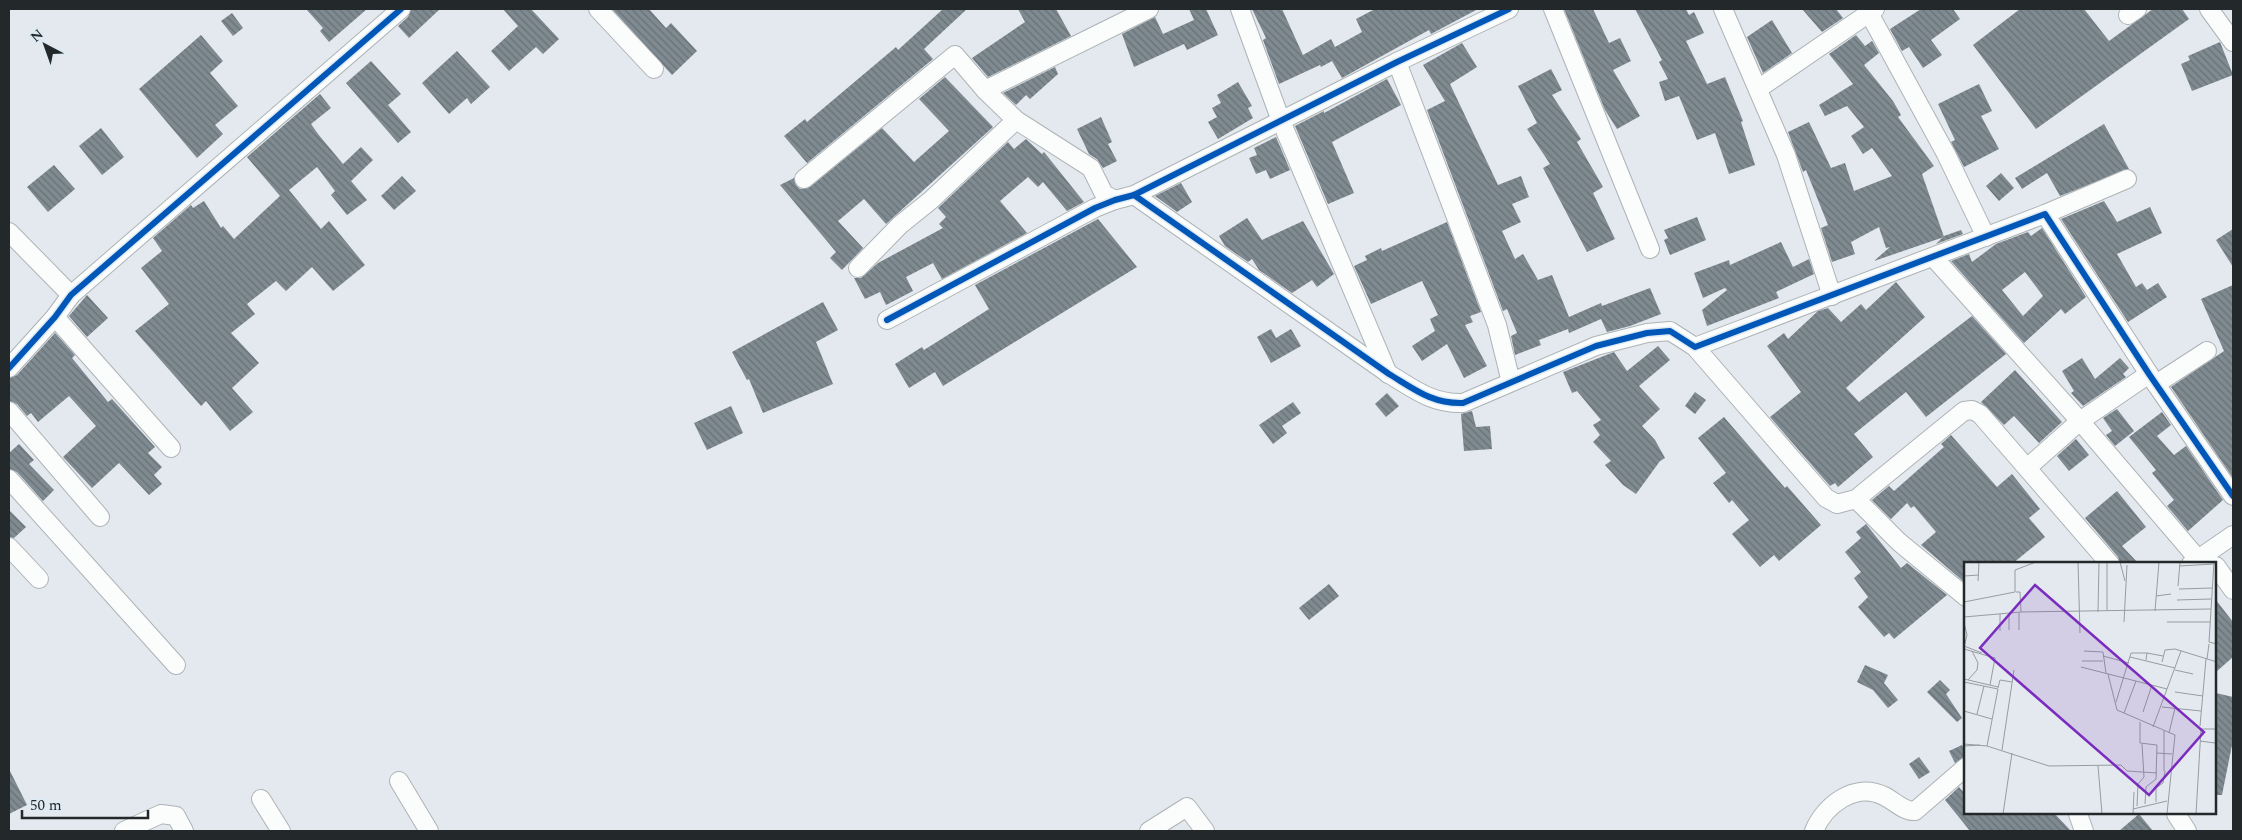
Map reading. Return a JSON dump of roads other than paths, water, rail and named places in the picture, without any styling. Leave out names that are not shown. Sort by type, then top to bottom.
[{"type":"street","points":[[9,368],[55,317],[71,295],[402,9]]},
{"type":"street","points":[[598,9],[654,69]]},
{"type":"street","points":[[984,90],[1149,9]]},
{"type":"street","points":[[1240,9],[1281,120],[1389,374]]},
{"type":"street","points":[[887,320],[1096,208],[1115,200],[1134,196],[1397,62],[1509,9]]},
{"type":"street","points":[[1553,9],[1650,249]]},
{"type":"street","points":[[1723,9],[1786,155],[1832,296]]},
{"type":"street","points":[[2209,9],[2233,42]]},
{"type":"street","points":[[1758,89],[1872,11],[1946,154],[1986,237]]},
{"type":"street","points":[[804,179],[955,55],[984,90],[1016,120],[1091,168],[1104,194],[1115,200]]},
{"type":"street","points":[[1397,62],[1497,325],[1511,382]]},
{"type":"street","points":[[858,268],[900,225],[932,200],[1016,120]]},
{"type":"street","points":[[1695,347],[1934,258],[2127,179]]},
{"type":"street","points":[[1134,196],[1389,374],[1427,397],[1446,404],[1463,403],[1596,346],[1647,333],[1670,332],[1695,347],[1826,498],[1838,504],[1856,499],[1964,412],[1972,410],[1980,414],[2108,562]]},
{"type":"street","points":[[2045,214],[2152,379],[2233,496]]},
{"type":"street","points":[[9,232],[71,295]]},
{"type":"street","points":[[1934,258],[2205,561],[2233,536]]},
{"type":"street","points":[[55,317],[171,448]]},
{"type":"street","points":[[2027,468],[2080,421],[2152,379],[2207,351]]},
{"type":"street","points":[[9,411],[100,517]]},
{"type":"street","points":[[9,479],[176,665]]},
{"type":"street","points":[[1856,499],[1899,542],[1964,595]]},
{"type":"street","points":[[9,547],[39,579]]},
{"type":"street","points":[[2217,573],[2233,590]]},
{"type":"street","points":[[1814,831],[1821,816],[1839,800],[1850,795],[1864,791],[1874,792],[1907,810],[1915,811],[1961,771]]},
{"type":"street","points":[[399,781],[429,831]]},
{"type":"street","points":[[261,799],[281,831]]},
{"type":"street","points":[[1149,831],[1187,806],[1205,831]]},
{"type":"street","points":[[124,831],[162,814],[176,816],[184,831]]},
{"type":"street","points":[[2078,815],[2084,831]]},
{"type":"street","points":[[2177,815],[2187,831]]}]
